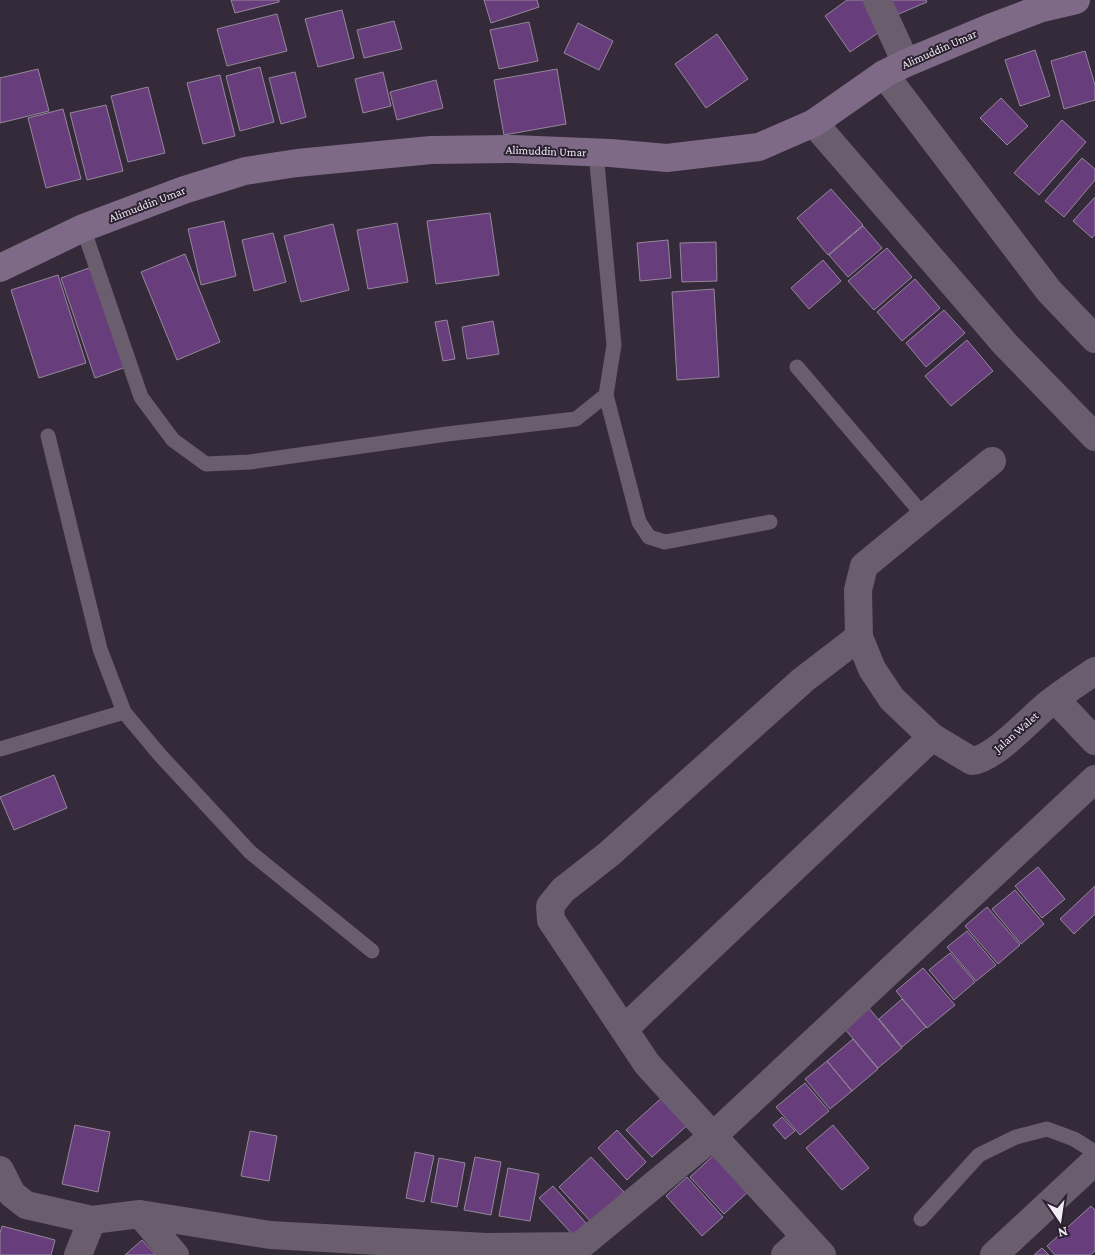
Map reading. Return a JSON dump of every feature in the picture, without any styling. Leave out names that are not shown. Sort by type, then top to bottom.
[{"type":"street","points":[[876,0],[895,69],[1049,291],[1095,339]]},
{"type":"street","name":"Alimuddin Umar","points":[[0,268],[83,228],[184,190],[245,171],[297,163],[431,150],[513,149],[667,158],[759,147],[814,123],[895,69],[1041,4],[1076,0]]},
{"type":"street","points":[[814,123],[1005,344],[1095,437]]},
{"type":"street","points":[[785,1255],[813,1246],[712,1137],[648,1064],[552,920],[550,906],[563,890],[609,854],[803,680],[859,637],[858,590],[864,566],[992,461]]},
{"type":"street","name":"Jalan Walet","points":[[859,637],[872,670],[892,699],[932,737],[972,761],[991,754],[1055,699],[1095,671]]},
{"type":"street","points":[[1055,699],[1095,741]]},
{"type":"street","points":[[624,1030],[932,737]]},
{"type":"street","points":[[0,1170],[12,1194],[26,1205],[92,1220],[140,1214],[364,1248],[486,1247],[574,1251],[712,1137],[1095,779]]},
{"type":"street","points":[[994,1255],[1095,1161]]},
{"type":"street","points":[[140,1214],[175,1255]]},
{"type":"street","points":[[78,1255],[92,1220]]},
{"type":"lane","points":[[596,153],[614,345],[606,395],[639,522],[649,536],[664,542],[770,522]]},
{"type":"lane","points":[[83,228],[141,397],[173,440],[206,464],[250,462],[447,434],[576,419],[606,395]]},
{"type":"lane","points":[[797,367],[924,516]]},
{"type":"lane","points":[[48,436],[100,649],[124,712],[160,755],[250,852],[372,951]]},
{"type":"lane","points":[[0,749],[124,712]]},
{"type":"lane","points":[[921,1219],[979,1155],[1016,1137],[1047,1130],[1074,1139],[1095,1152]]},
{"type":"building","points":[[231,0],[279,0],[279,2],[235,13]]},
{"type":"building","points":[[484,0],[537,0],[539,7],[491,23]]},
{"type":"building","points":[[847,0],[863,0],[884,29],[850,52],[825,16]]},
{"type":"building","points":[[887,0],[926,0],[927,2],[894,16]]},
{"type":"building","points":[[342,10],[354,58],[318,67],[305,19]]},
{"type":"building","points":[[277,14],[287,51],[227,66],[217,29]]},
{"type":"building","points":[[394,21],[402,49],[364,58],[357,30]]},
{"type":"building","points":[[529,22],[538,61],[499,69],[490,30]]},
{"type":"building","points":[[578,23],[613,41],[599,70],[564,53]]},
{"type":"building","points":[[717,34],[748,79],[706,108],[675,64]]},
{"type":"building","points":[[1035,50],[1050,96],[1020,106],[1005,60]]},
{"type":"building","points":[[1085,51],[1095,85],[1095,100],[1064,109],[1051,61]]},
{"type":"building","points":[[260,67],[274,122],[240,131],[226,76]]},
{"type":"building","points":[[38,69],[49,111],[0,123],[0,78]]},
{"type":"building","points":[[557,69],[566,124],[504,135],[494,80]]},
{"type":"building","points":[[295,72],[306,117],[281,124],[269,78]]},
{"type":"building","points":[[383,72],[391,106],[363,113],[355,79]]},
{"type":"building","points":[[220,75],[235,136],[203,144],[187,83]]},
{"type":"building","points":[[436,80],[443,108],[397,120],[390,92]]},
{"type":"building","points":[[148,87],[165,153],[128,162],[111,96]]},
{"type":"building","points":[[1001,98],[1028,126],[1007,145],[980,118]]},
{"type":"building","points":[[106,105],[123,171],[87,180],[70,113]]},
{"type":"building","points":[[63,109],[81,179],[46,188],[28,118]]},
{"type":"building","points":[[1062,120],[1086,142],[1039,195],[1014,173]]},
{"type":"building","points":[[1082,158],[1095,169],[1095,180],[1064,217],[1045,201]]},
{"type":"building","points":[[831,189],[863,225],[828,255],[797,218]]},
{"type":"building","points":[[1095,197],[1095,234],[1092,238],[1073,221]]},
{"type":"building","points":[[490,213],[499,275],[436,284],[427,221]]},
{"type":"building","points":[[224,221],[236,276],[201,285],[188,229]]},
{"type":"building","points":[[397,223],[408,282],[368,289],[357,230]]},
{"type":"building","points":[[333,224],[349,290],[301,302],[284,236]]},
{"type":"building","points":[[863,226],[882,248],[848,277],[829,255]]},
{"type":"building","points":[[273,233],[286,282],[254,291],[242,240]]},
{"type":"building","points":[[668,240],[671,278],[640,281],[637,243]]},
{"type":"building","points":[[716,242],[717,281],[682,282],[680,243]]},
{"type":"building","points":[[887,248],[912,277],[874,310],[848,281]]},
{"type":"building","points":[[185,254],[220,342],[177,360],[141,272]]},
{"type":"building","points":[[823,260],[841,281],[809,309],[791,288]]},
{"type":"building","points":[[92,267],[126,367],[95,378],[61,278]]},
{"type":"building","points":[[58,275],[86,363],[39,378],[11,290]]},
{"type":"building","points":[[915,279],[940,308],[902,341],[877,312]]},
{"type":"building","points":[[714,289],[719,377],[677,380],[672,292]]},
{"type":"building","points":[[944,310],[965,333],[926,367],[906,343]]},
{"type":"building","points":[[447,320],[455,359],[443,361],[435,322]]},
{"type":"building","points":[[493,321],[499,354],[467,359],[462,327]]},
{"type":"building","points":[[967,340],[993,371],[951,406],[925,376]]},
{"type":"building","points":[[54,775],[67,808],[14,830],[0,797]]},
{"type":"building","points":[[1038,867],[1065,899],[1042,918],[1015,886]]},
{"type":"building","points":[[1095,886],[1095,914],[1074,934],[1060,919]]},
{"type":"building","points":[[1015,890],[1044,924],[1021,944],[992,909]]},
{"type":"building","points":[[987,907],[1020,945],[998,964],[965,926]]},
{"type":"building","points":[[967,931],[996,965],[976,981],[947,947]]},
{"type":"building","points":[[950,953],[975,982],[954,1000],[929,970]]},
{"type":"building","points":[[923,968],[955,1005],[927,1028],[896,991]]},
{"type":"building","points":[[902,999],[926,1027],[902,1047],[879,1019]]},
{"type":"building","points":[[868,1007],[902,1048],[878,1068],[844,1028]]},
{"type":"building","points":[[853,1039],[878,1069],[852,1091],[827,1061]]},
{"type":"building","points":[[827,1061],[852,1091],[830,1109],[805,1079]]},
{"type":"building","points":[[805,1083],[829,1111],[800,1135],[776,1107]]},
{"type":"building","points":[[666,1094],[691,1122],[652,1157],[626,1130]]},
{"type":"building","points":[[782,1117],[795,1131],[785,1139],[773,1125]]},
{"type":"building","points":[[75,1125],[110,1132],[98,1192],[62,1184]]},
{"type":"building","points":[[833,1125],[869,1168],[842,1190],[806,1148]]},
{"type":"building","points":[[617,1130],[646,1162],[627,1180],[598,1148]]},
{"type":"building","points":[[250,1131],[277,1136],[269,1181],[241,1176]]},
{"type":"building","points":[[415,1152],[434,1156],[424,1202],[406,1198]]},
{"type":"building","points":[[716,1153],[750,1190],[724,1214],[690,1177]]},
{"type":"building","points":[[475,1157],[501,1162],[491,1215],[464,1210]]},
{"type":"building","points":[[591,1157],[624,1192],[591,1222],[559,1187]]},
{"type":"building","points":[[439,1158],[465,1163],[457,1207],[431,1202]]},
{"type":"building","points":[[508,1168],[539,1174],[530,1221],[499,1216]]},
{"type":"building","points":[[687,1177],[723,1217],[702,1236],[666,1196]]},
{"type":"building","points":[[553,1186],[586,1223],[573,1235],[539,1198]]},
{"type":"building","points":[[1091,1206],[1095,1210],[1095,1251],[1090,1255],[1055,1255],[1047,1246]]},
{"type":"building","points":[[2,1226],[55,1240],[51,1255],[0,1255],[0,1233]]},
{"type":"building","points":[[142,1240],[156,1255],[125,1255]]},
{"type":"building","points":[[1042,1248],[1049,1255],[1034,1255]]}]
